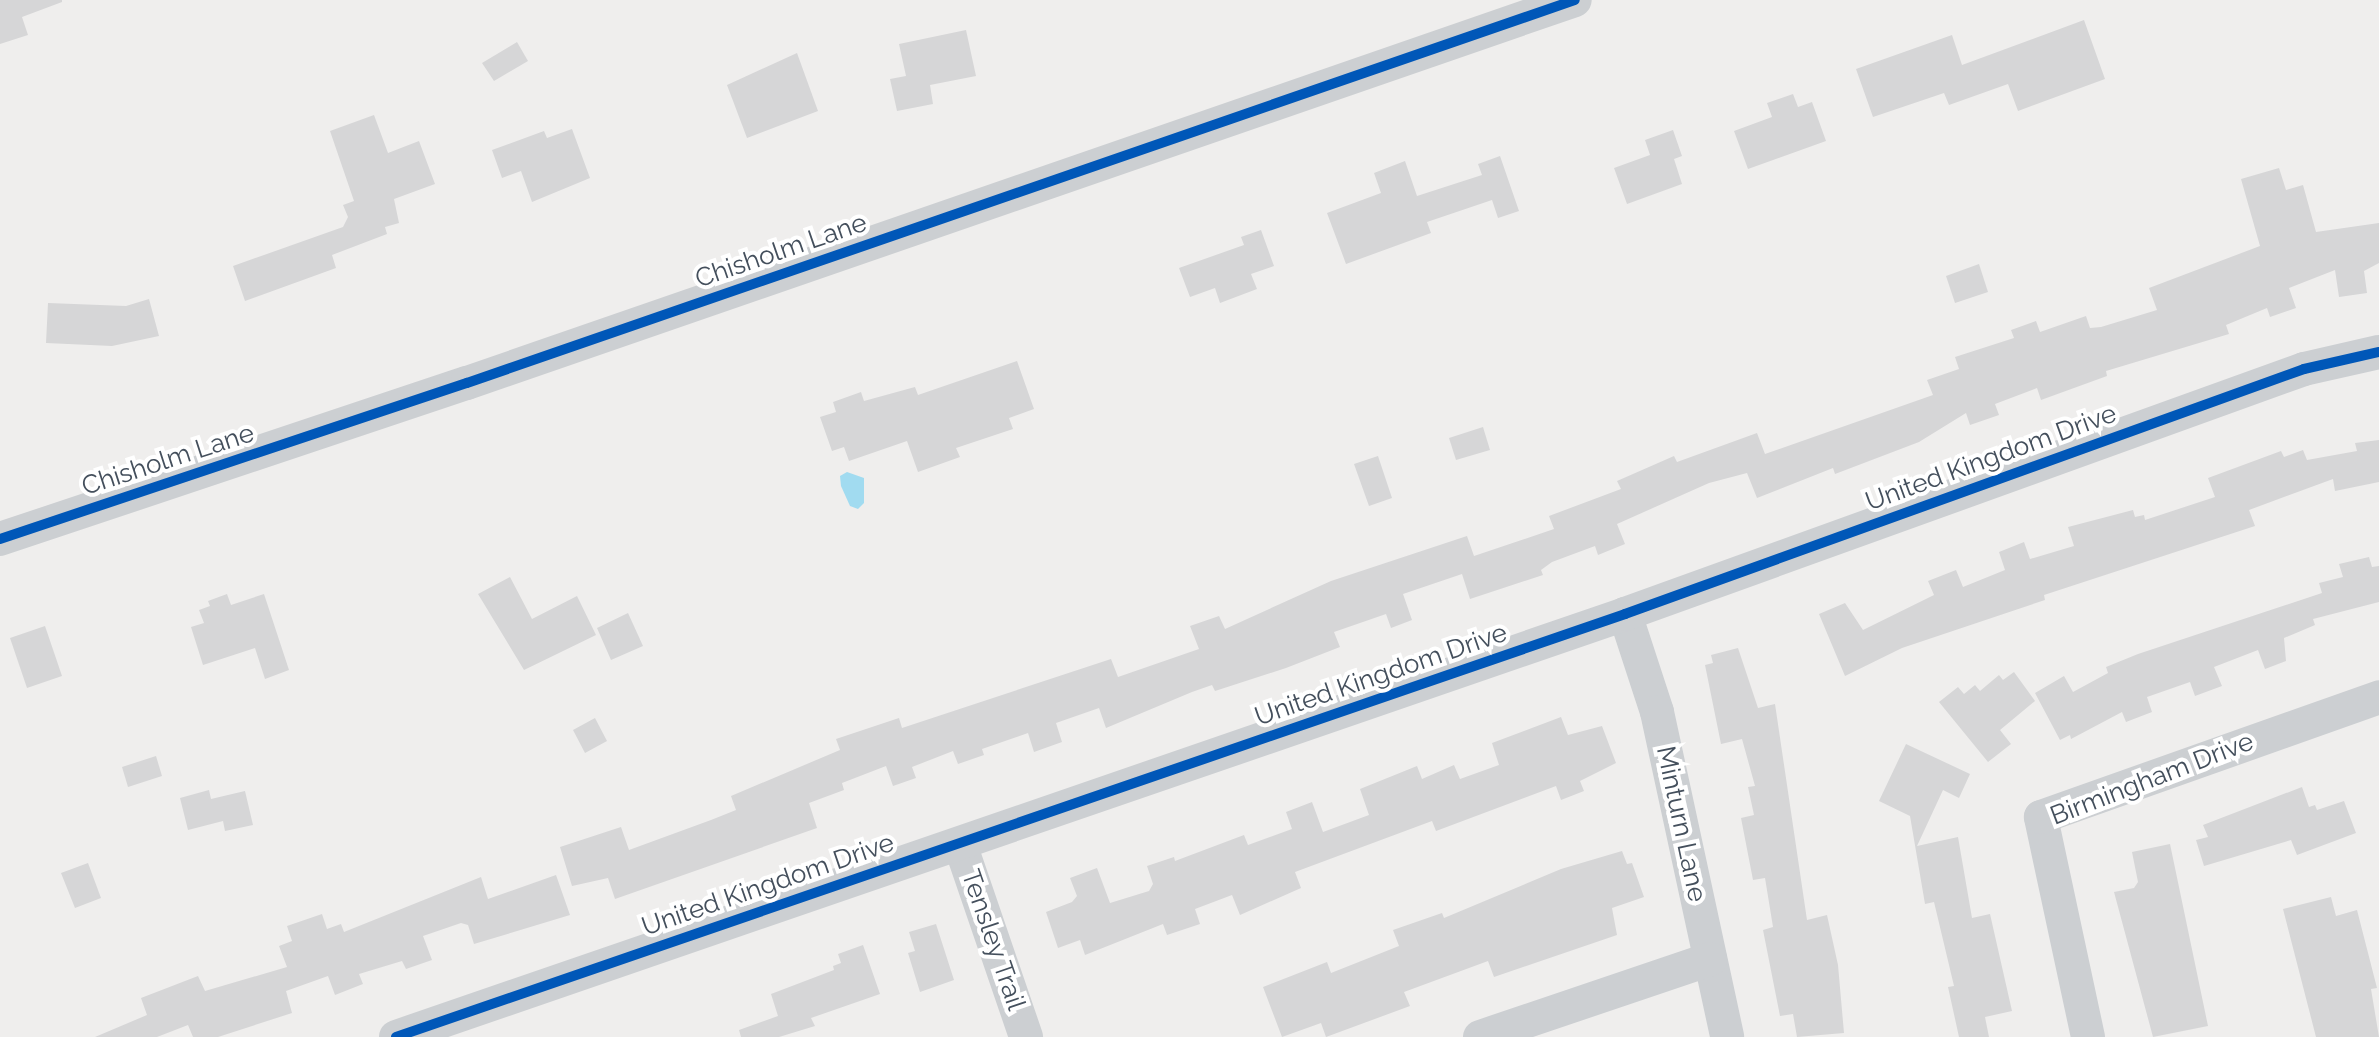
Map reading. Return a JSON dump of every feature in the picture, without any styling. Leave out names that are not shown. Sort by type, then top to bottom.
[{"type":"street","name":"Chisholm Lane","points":[[0,539],[453,388],[1575,0]]},
{"type":"street","name":"United Kingdom Drive","points":[[396,1037],[1625,614],[2304,369],[2379,352]]},
{"type":"street","name":"Minturn Lane","points":[[1625,614],[1657,712],[1727,1037]]},
{"type":"street","name":"Birmingham Drive","points":[[2088,1037],[2041,817],[2379,697]]},
{"type":"street","name":"Tensley Trail","points":[[960,844],[1026,1037]]},
{"type":"street","points":[[1480,1037],[1710,959]]},
{"type":"water","points":[[847,472],[864,478],[864,503],[858,509],[850,506],[841,486],[840,476]]},
{"type":"building","points":[[0,0],[62,2],[22,17],[28,35],[0,44]]},
{"type":"building","points":[[2084,20],[2105,79],[2018,111],[2008,84],[1949,105],[1944,93],[1873,117],[1856,69],[1952,35],[1962,65]]},
{"type":"building","points":[[966,30],[976,76],[930,85],[933,104],[897,111],[890,79],[906,76],[899,44]]},
{"type":"building","points":[[517,42],[528,61],[494,81],[482,63]]},
{"type":"building","points":[[797,53],[818,111],[747,138],[727,85]]},
{"type":"building","points":[[1793,94],[1798,107],[1812,102],[1826,141],[1748,169],[1734,131],[1772,117],[1767,103]]},
{"type":"building","points":[[374,115],[388,153],[419,141],[435,184],[394,199],[399,223],[385,227],[387,234],[332,255],[336,268],[245,301],[233,266],[343,227],[348,217],[343,205],[354,201],[330,131]]},
{"type":"building","points":[[572,129],[590,178],[532,202],[521,171],[502,178],[492,150],[544,131],[547,138]]},
{"type":"building","points":[[1673,130],[1682,156],[1674,159],[1682,184],[1627,204],[1614,168],[1650,155],[1645,140]]},
{"type":"building","points":[[1500,156],[1519,211],[1498,218],[1492,200],[1427,222],[1431,233],[1346,264],[1327,213],[1381,193],[1374,173],[1405,161],[1417,196],[1482,175],[1478,164]]},
{"type":"building","points":[[2279,168],[2286,190],[2303,185],[2316,232],[2379,223],[2379,263],[2364,271],[2367,293],[2339,297],[2335,270],[2289,288],[2296,308],[2270,317],[2267,308],[2226,325],[2229,334],[2106,371],[2107,376],[2041,400],[2037,388],[1995,404],[1999,415],[1970,425],[1966,413],[1919,442],[1835,474],[1833,468],[1757,498],[1747,473],[1709,483],[1617,524],[1625,544],[1598,555],[1595,546],[1552,562],[1541,570],[1543,575],[1470,599],[1462,574],[1403,594],[1412,620],[1391,628],[1386,614],[1334,632],[1340,647],[1286,668],[1215,691],[1212,685],[1106,728],[1099,708],[1056,723],[1062,742],[1034,752],[1028,733],[982,749],[984,755],[958,764],[953,751],[912,767],[916,778],[893,786],[886,766],[842,783],[844,790],[809,803],[817,828],[615,899],[608,878],[572,886],[560,847],[621,827],[629,850],[711,820],[736,810],[731,796],[840,750],[836,739],[899,718],[902,728],[1111,659],[1118,677],[1199,649],[1190,626],[1219,616],[1225,629],[1331,581],[1467,536],[1474,556],[1554,529],[1549,516],[1621,489],[1617,481],[1674,456],[1677,462],[1757,433],[1765,454],[1933,395],[1927,380],[1959,369],[1955,357],[2014,338],[2011,330],[2036,321],[2040,332],[2086,316],[2090,328],[2101,327],[2157,310],[2149,288],[2260,246],[2241,179]]},
{"type":"building","points":[[1261,230],[1274,266],[1251,274],[1257,289],[1220,303],[1215,288],[1190,297],[1179,268],[1244,245],[1241,237]]},
{"type":"building","points":[[1979,264],[1988,292],[1955,303],[1946,276]]},
{"type":"building","points":[[149,299],[159,336],[112,346],[46,343],[48,303],[126,306]]},
{"type":"building","points":[[1017,361],[1034,409],[1009,418],[1013,429],[956,448],[960,457],[918,472],[907,441],[849,461],[844,447],[832,451],[820,417],[836,412],[833,402],[861,392],[864,401],[915,387],[918,395]]},
{"type":"building","points":[[1483,427],[1490,450],[1456,460],[1449,438]]},
{"type":"building","points":[[2379,440],[2379,482],[2335,491],[2333,479],[2249,510],[2255,526],[2044,595],[2045,600],[1902,648],[1845,676],[1819,614],[1845,603],[1863,630],[1934,595],[1928,581],[1956,570],[1963,587],[2005,570],[1999,552],[2024,542],[2030,559],[2074,546],[2068,527],[2133,510],[2135,517],[2144,515],[2145,520],[2215,497],[2208,478],[2281,451],[2284,457],[2303,450],[2307,460],[2357,451],[2355,443]]},
{"type":"building","points":[[1378,456],[1392,498],[1369,506],[1354,464]]},
{"type":"building","points":[[2369,557],[2372,567],[2379,566],[2379,602],[2313,619],[2315,625],[2284,638],[2286,661],[2265,669],[2258,650],[2214,667],[2222,686],[2195,696],[2190,682],[2147,697],[2152,712],[2126,722],[2122,712],[2071,739],[2070,735],[2060,740],[2035,693],[2064,676],[2073,692],[2108,673],[2106,667],[2138,654],[2322,593],[2319,583],[2343,577],[2339,564]]},
{"type":"building","points":[[510,577],[532,619],[577,596],[596,635],[524,670],[478,594]]},
{"type":"building","points":[[227,594],[231,605],[264,594],[289,670],[265,679],[255,648],[203,665],[191,627],[204,623],[199,610],[210,606],[208,601]]},
{"type":"building","points":[[628,613],[643,646],[611,660],[597,628]]},
{"type":"building","points":[[45,626],[62,676],[27,688],[10,638]]},
{"type":"building","points":[[1738,648],[1758,708],[1775,704],[1807,920],[1827,915],[1838,965],[1844,1033],[1797,1037],[1793,1014],[1780,1016],[1763,930],[1773,927],[1765,878],[1753,880],[1741,818],[1754,815],[1748,787],[1755,786],[1742,739],[1721,744],[1705,665],[1713,663],[1711,655]]},
{"type":"building","points":[[2014,672],[2035,701],[2000,730],[2011,744],[1988,762],[1939,702],[1958,687],[1964,694],[1975,685],[1980,691],[1999,675],[2003,680]]},
{"type":"building","points":[[1561,717],[1568,735],[1602,726],[1616,763],[1580,781],[1584,791],[1561,800],[1556,786],[1436,831],[1432,821],[1295,872],[1301,888],[1240,915],[1232,895],[1195,909],[1200,924],[1167,935],[1163,924],[1085,955],[1080,940],[1058,948],[1046,912],[1072,902],[1077,896],[1070,878],[1097,868],[1110,903],[1149,891],[1153,884],[1147,866],[1174,857],[1175,861],[1244,835],[1248,845],[1292,829],[1286,812],[1312,802],[1323,832],[1369,815],[1360,789],[1417,766],[1422,779],[1454,765],[1460,779],[1499,765],[1492,743]]},
{"type":"building","points":[[595,718],[607,741],[585,753],[573,730]]},
{"type":"building","points":[[1906,744],[1970,774],[1959,798],[1943,790],[1917,846],[1958,837],[1972,918],[1990,914],[2012,1011],[1985,1017],[1989,1037],[1959,1037],[1948,987],[1954,986],[1934,902],[1925,904],[1910,816],[1879,801]]},
{"type":"building","points":[[156,756],[162,776],[128,787],[122,767]]},
{"type":"building","points":[[2302,787],[2309,807],[2315,805],[2317,810],[2344,801],[2356,833],[2297,855],[2291,840],[2204,866],[2196,840],[2208,837],[2203,825]]},
{"type":"building","points":[[209,790],[211,799],[245,791],[253,825],[225,831],[223,821],[188,830],[180,798]]},
{"type":"building","points":[[2170,844],[2208,1026],[2153,1037],[2114,892],[2134,888],[2138,882],[2132,852]]},
{"type":"building","points":[[1622,851],[1627,864],[1632,863],[1644,897],[1612,908],[1617,935],[1494,977],[1488,961],[1404,992],[1410,1006],[1326,1037],[1321,1023],[1282,1037],[1263,987],[1327,962],[1331,973],[1399,946],[1393,930],[1442,913],[1444,918],[1561,869]]},
{"type":"building","points":[[88,863],[101,898],[75,908],[61,873]]},
{"type":"building","points":[[556,875],[570,915],[474,944],[468,925],[461,923],[423,936],[432,960],[406,969],[402,961],[359,974],[363,984],[335,995],[328,976],[286,991],[292,1013],[218,1037],[193,1037],[188,1025],[157,1037],[95,1037],[147,1015],[141,998],[198,976],[205,991],[287,967],[279,946],[292,941],[287,926],[322,914],[327,929],[341,924],[344,932],[481,877],[488,899]]},
{"type":"building","points":[[2331,897],[2336,916],[2357,910],[2377,988],[2371,989],[2379,1037],[2316,1037],[2283,909]]},
{"type":"building","points":[[936,924],[954,980],[920,992],[908,953],[915,951],[909,932]]},
{"type":"building","points":[[863,945],[880,994],[811,1018],[815,1026],[779,1037],[741,1037],[739,1030],[778,1016],[771,994],[834,970],[833,966],[841,963],[838,954]]},
{"type":"cycle path","points":[[0,539],[467,383],[1575,0]]},
{"type":"cycle path","points":[[396,1037],[1625,614],[2304,369],[2379,352]]}]
